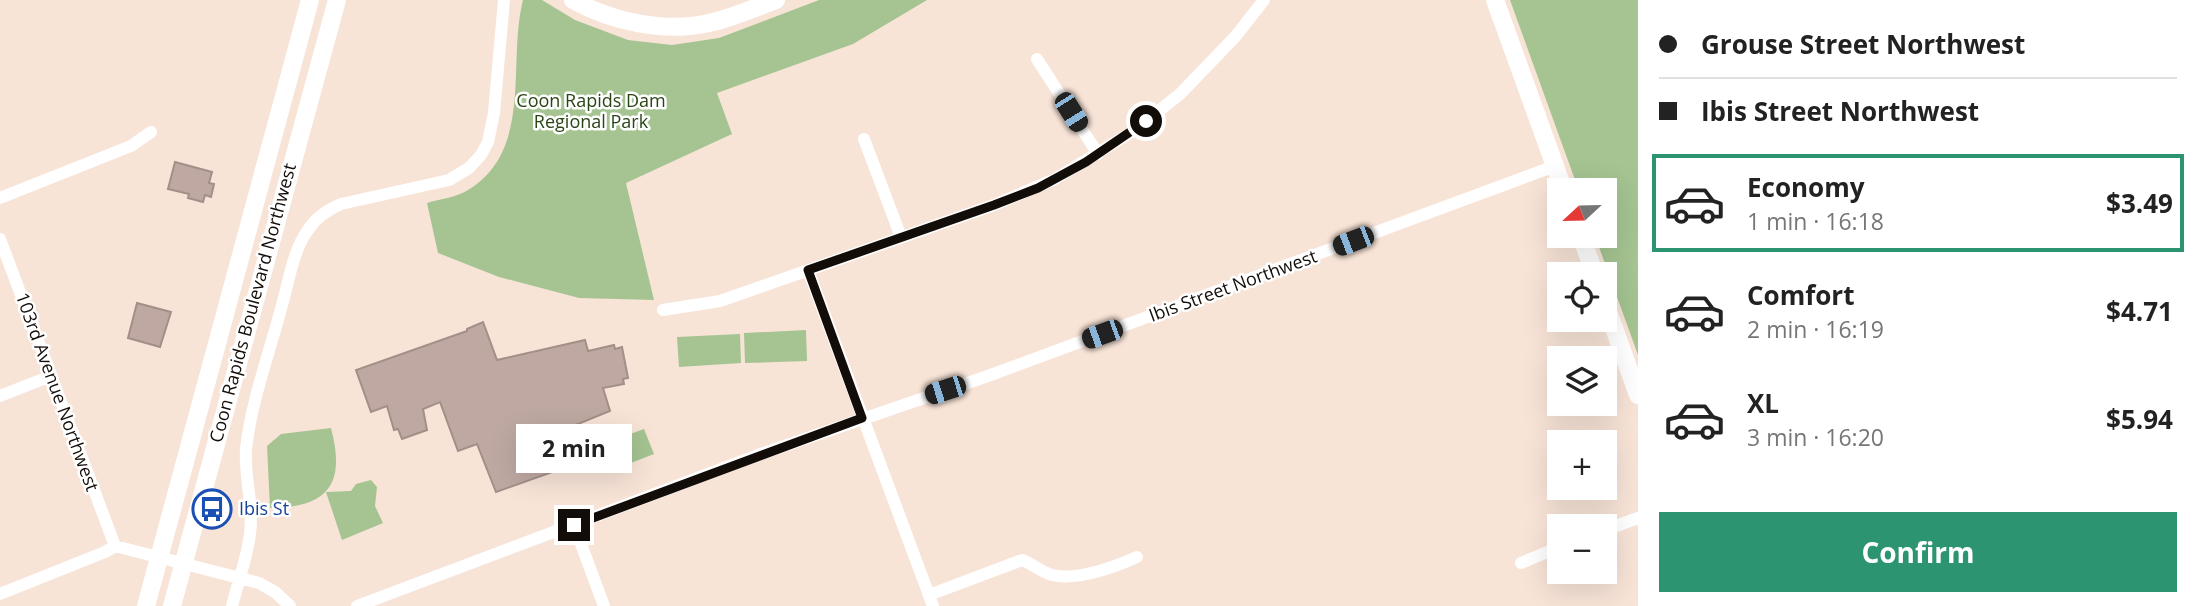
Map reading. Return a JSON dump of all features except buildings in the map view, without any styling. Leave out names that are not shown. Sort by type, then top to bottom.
[{"type":"main road","name":"Coon Rapids Boulevard Northwest","points":[[146,606],[310,0]]},
{"type":"main road","name":"Coon Rapids Boulevard Northwest","points":[[172,606],[337,0]]},
{"type":"main road","points":[[573,0],[605,15],[640,23],[690,26],[723,20],[776,0]]},
{"type":"main road","points":[[1495,0],[1559,178]]},
{"type":"main road","points":[[1615,332],[1638,395]]},
{"type":"street","points":[[232,606],[247,551],[251,524],[252,509],[246,462],[248,440],[300,243],[317,218],[328,210],[341,204],[449,180],[469,168],[481,155],[488,142],[494,113],[504,0]]},
{"type":"street","points":[[663,310],[720,301],[1021,195],[1071,170],[1157,114],[1180,94],[1235,37],[1264,0]]},
{"type":"street","points":[[1037,59],[1098,154]]},
{"type":"street","points":[[0,198],[131,146],[151,132]]},
{"type":"street","points":[[864,139],[901,237]]},
{"type":"street","name":"Ibis Street Northwest","points":[[357,606],[862,418],[985,377],[1555,166]]},
{"type":"street","name":"103rd Avenue Northwest","points":[[0,239],[115,546]]},
{"type":"street","points":[[808,270],[931,600],[1022,560],[1044,572],[1062,576],[1101,571],[1137,557]]},
{"type":"street","points":[[0,396],[51,376]]},
{"type":"street","points":[[1617,526],[1638,518]]},
{"type":"street","points":[[574,525],[604,606]]},
{"type":"street","points":[[0,594],[115,546],[239,577],[267,587],[290,606]]},
{"type":"street","points":[[1521,563],[1547,552]]},
{"type":"green space","name":"Coon Rapids Dam Regional Park","points":[[523,0],[542,0],[575,20],[628,40],[672,45],[719,38],[819,0],[927,0],[853,44],[717,93],[732,134],[626,183],[654,300],[579,298],[499,277],[438,253],[427,203],[464,192],[489,173],[502,152],[510,129]]},
{"type":"green space","points":[[1510,0],[1638,0],[1638,355],[1617,297],[1617,262],[1604,262],[1599,248],[1617,248],[1617,178],[1574,178]]},
{"type":"green space","points":[[806,330],[807,361],[745,363],[744,333]]},
{"type":"green space","points":[[740,334],[741,363],[679,367],[677,337]]},
{"type":"green space","points":[[331,428],[336,464],[334,478],[328,489],[306,503],[270,508],[267,446],[281,434]]},
{"type":"green space","points":[[644,429],[654,454],[618,468],[608,442]]},
{"type":"green space","points":[[371,480],[377,487],[375,506],[383,523],[342,540],[326,492],[351,491],[356,484]]},
{"type":"place","name":"Ibis St","points":[[212,509]]},
{"type":"route","points":[[574,525],[862,418],[808,270],[1038,188],[1086,162],[1146,121]]}]
